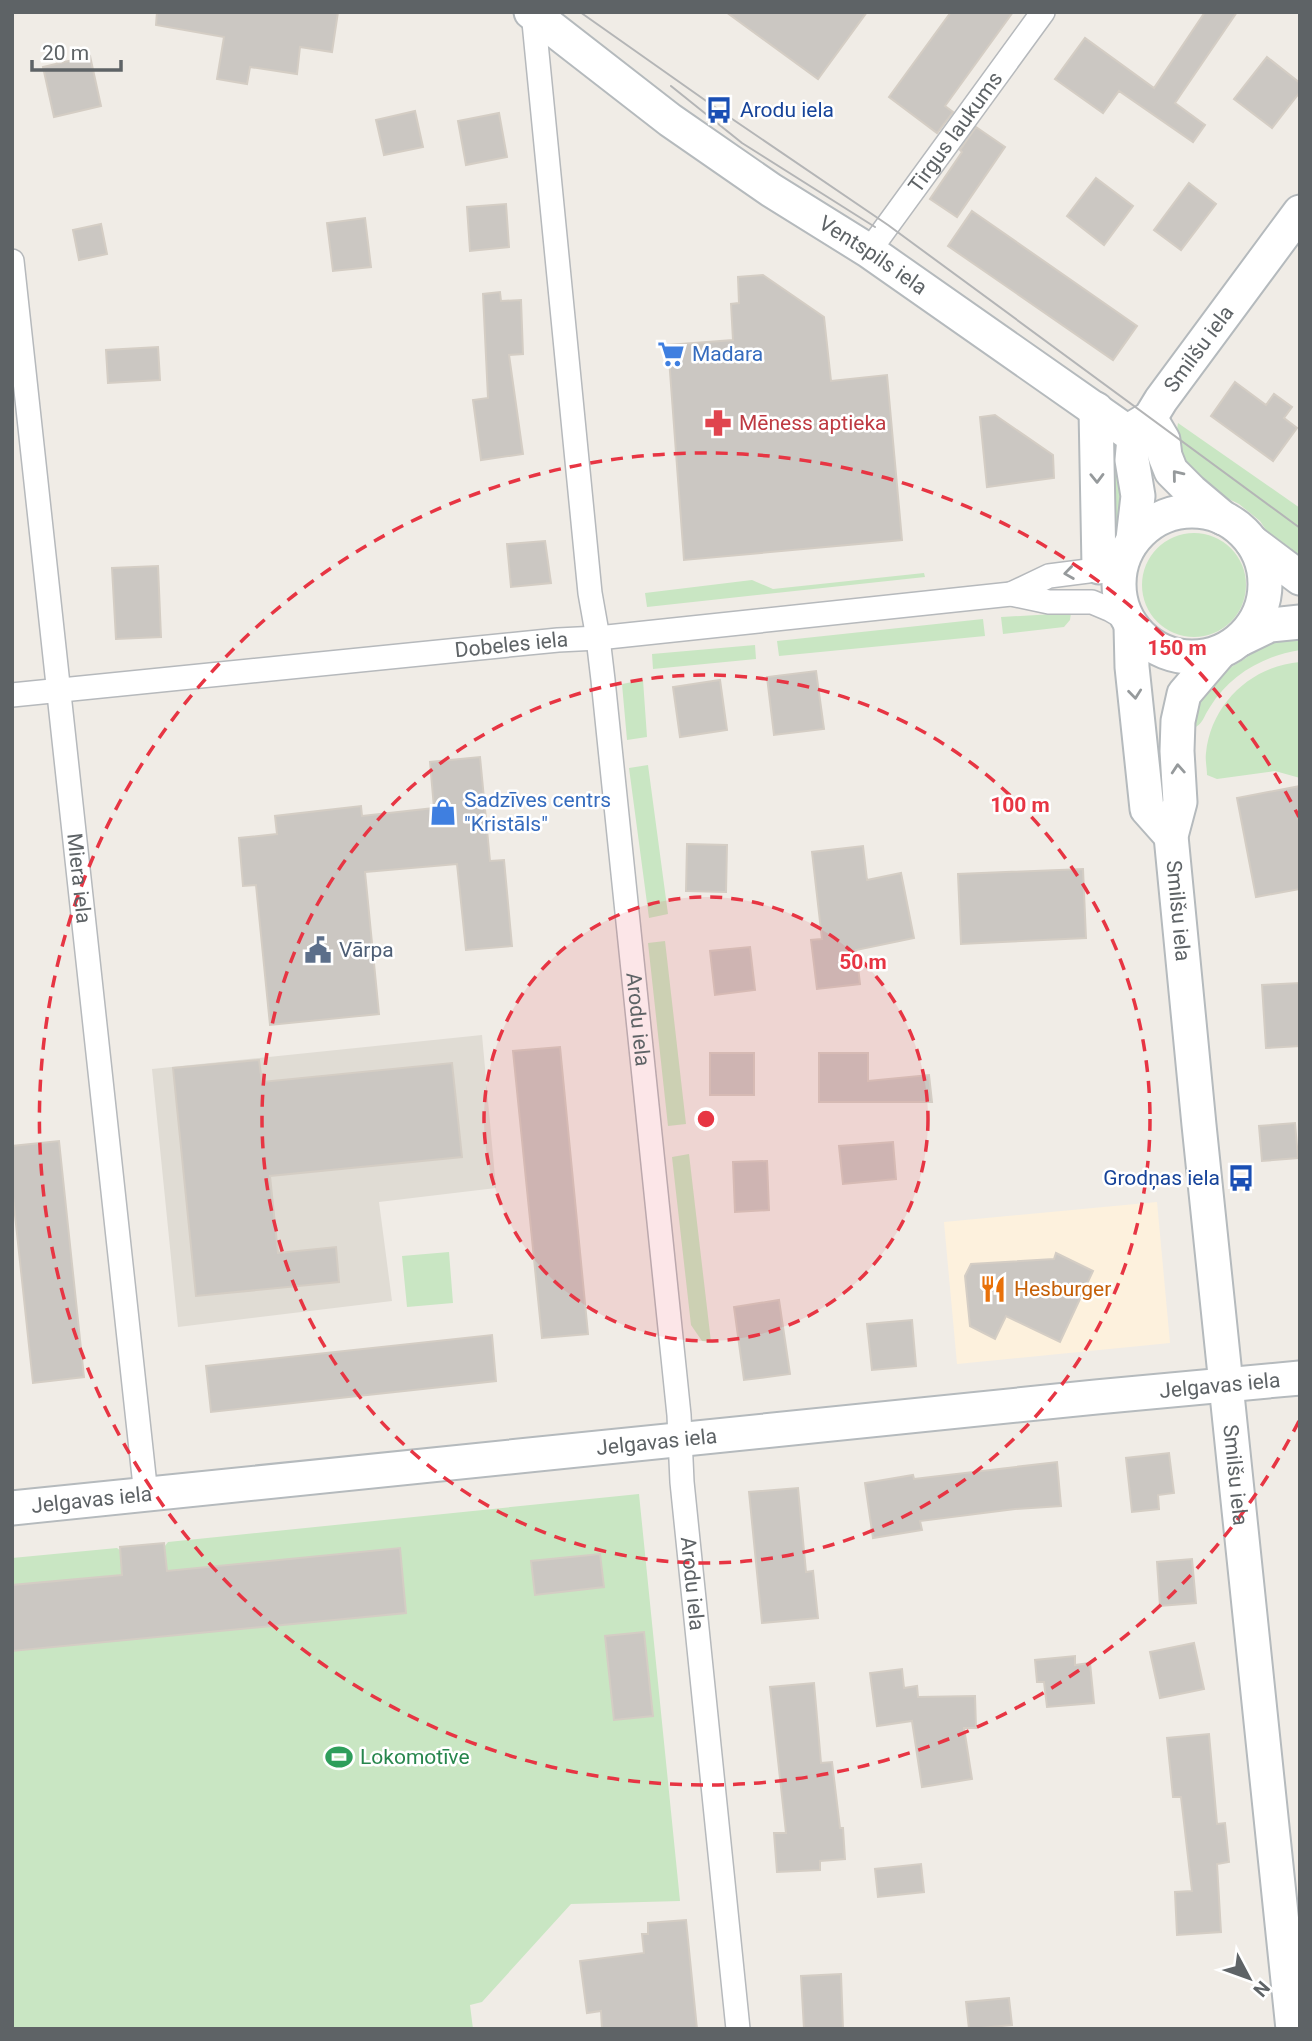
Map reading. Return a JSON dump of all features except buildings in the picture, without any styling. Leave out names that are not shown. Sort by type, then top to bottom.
[{"type":"street","name":"Ventspils iela","points":[[532,12],[670,120],[771,190],[869,251],[1096,410],[1142,427]]},
{"type":"street","name":"Arodu iela","points":[[532,12],[590,593],[598,638],[654,1158],[680,1415],[682,1482],[738,2029]]},
{"type":"street","name":"Tirgus laukums","points":[[869,251],[1043,12]]},
{"type":"street","name":"Smilšu iela","points":[[1142,427],[1300,212]]},
{"type":"street","name":"Miera iela","points":[[12,261],[146,1495]]},
{"type":"street","points":[[1096,410],[1122,560],[1118,584],[1122,607],[1130,623]]},
{"type":"street","points":[[1119,553],[1138,496],[1132,460],[1142,427],[1163,440],[1171,471],[1191,491],[1300,578]]},
{"type":"street","points":[[1011,594],[1049,576],[1119,553],[1152,522],[1175,513],[1199,511],[1223,517]]},
{"type":"street","points":[[1230,646],[1255,622],[1263,603],[1265,582],[1262,560],[1252,542]]},
{"type":"street","name":"Dobeles iela","points":[[12,695],[598,638],[1011,594]]},
{"type":"street","points":[[1011,594],[1049,602],[1092,602],[1111,610],[1130,623],[1150,645],[1172,655],[1196,658],[1230,646],[1270,625],[1300,622]]},
{"type":"street","name":"Smilšu iela","points":[[1130,623],[1147,809],[1171,836]]},
{"type":"street","name":"Smilšu iela","points":[[1230,646],[1184,694],[1178,721],[1180,802],[1171,836],[1293,2029]]},
{"type":"street","name":"Jelgavas iela","points":[[12,1508],[1300,1378]]},
{"type":"shaded area","points":[[482,1035],[496,1188],[379,1202],[392,1301],[178,1327],[152,1069]]},
{"type":"shaded area","points":[[1157,1202],[1170,1343],[957,1364],[944,1222]]},
{"type":"green space","points":[[1178,423],[1300,508],[1300,562],[1274,542],[1260,521],[1239,504],[1208,489],[1184,466],[1175,442]]},
{"type":"green space","points":[[1112,447],[1123,479],[1119,535],[1111,543]]},
{"type":"green space","points":[[1194,533],[1214,537],[1231,548],[1242,565],[1246,585],[1242,605],[1231,622],[1214,633],[1194,637],[1174,633],[1157,622],[1146,605],[1142,585],[1146,565],[1157,548],[1174,537]]},
{"type":"green space","points":[[924,573],[925,577],[647,607],[645,593],[752,580],[773,589]]},
{"type":"green space","points":[[1071,613],[1070,620],[1064,627],[1003,634],[1001,617]]},
{"type":"green space","points":[[983,619],[985,636],[779,656],[777,641]]},
{"type":"green space","points":[[1300,634],[1300,650],[1261,662],[1238,676],[1218,696],[1200,723],[1190,730],[1192,707],[1213,678],[1246,658],[1259,646]]},
{"type":"green space","points":[[755,645],[756,659],[653,669],[652,654]]},
{"type":"green space","points":[[1300,662],[1300,778],[1275,771],[1217,779],[1207,775],[1209,735],[1225,704],[1236,691],[1265,671]]},
{"type":"green space","points":[[643,680],[647,737],[627,740],[622,684]]},
{"type":"green space","points":[[648,765],[668,914],[649,918],[629,768]]},
{"type":"green space","points":[[665,941],[686,1124],[668,1126],[648,943]]},
{"type":"green space","points":[[689,1154],[711,1342],[702,1341],[691,1325],[672,1157]]},
{"type":"green space","points":[[449,1252],[453,1303],[407,1307],[402,1256]]},
{"type":"green space","name":"Lokomotīve","points":[[639,1494],[680,1901],[571,1904],[482,2002],[470,2005],[473,2029],[12,2029],[12,1558],[117,1548],[125,1554],[161,1551],[168,1542]]},
{"type":"tram line","points":[[580,12],[888,225],[1300,528]]},
{"type":"tram line","points":[[671,86],[742,143],[875,227]]},
{"type":"place","name":"Arodu iela","points":[[719,110]]},
{"type":"place","name":"Madara","points":[[671,354]]},
{"type":"place","name":"Mēness aptieka","points":[[718,423]]},
{"type":"place","name":"Sadzīves centrs \"Kristāls\"","points":[[443,812]]},
{"type":"place","name":"Vārpa","points":[[318,950]]},
{"type":"place","name":"Grodņas iela","points":[[1241,1178]]},
{"type":"place","name":"Hesburger","points":[[993,1289]]},
{"type":"place","name":"Lokomotīve","points":[[339,1757]]}]
